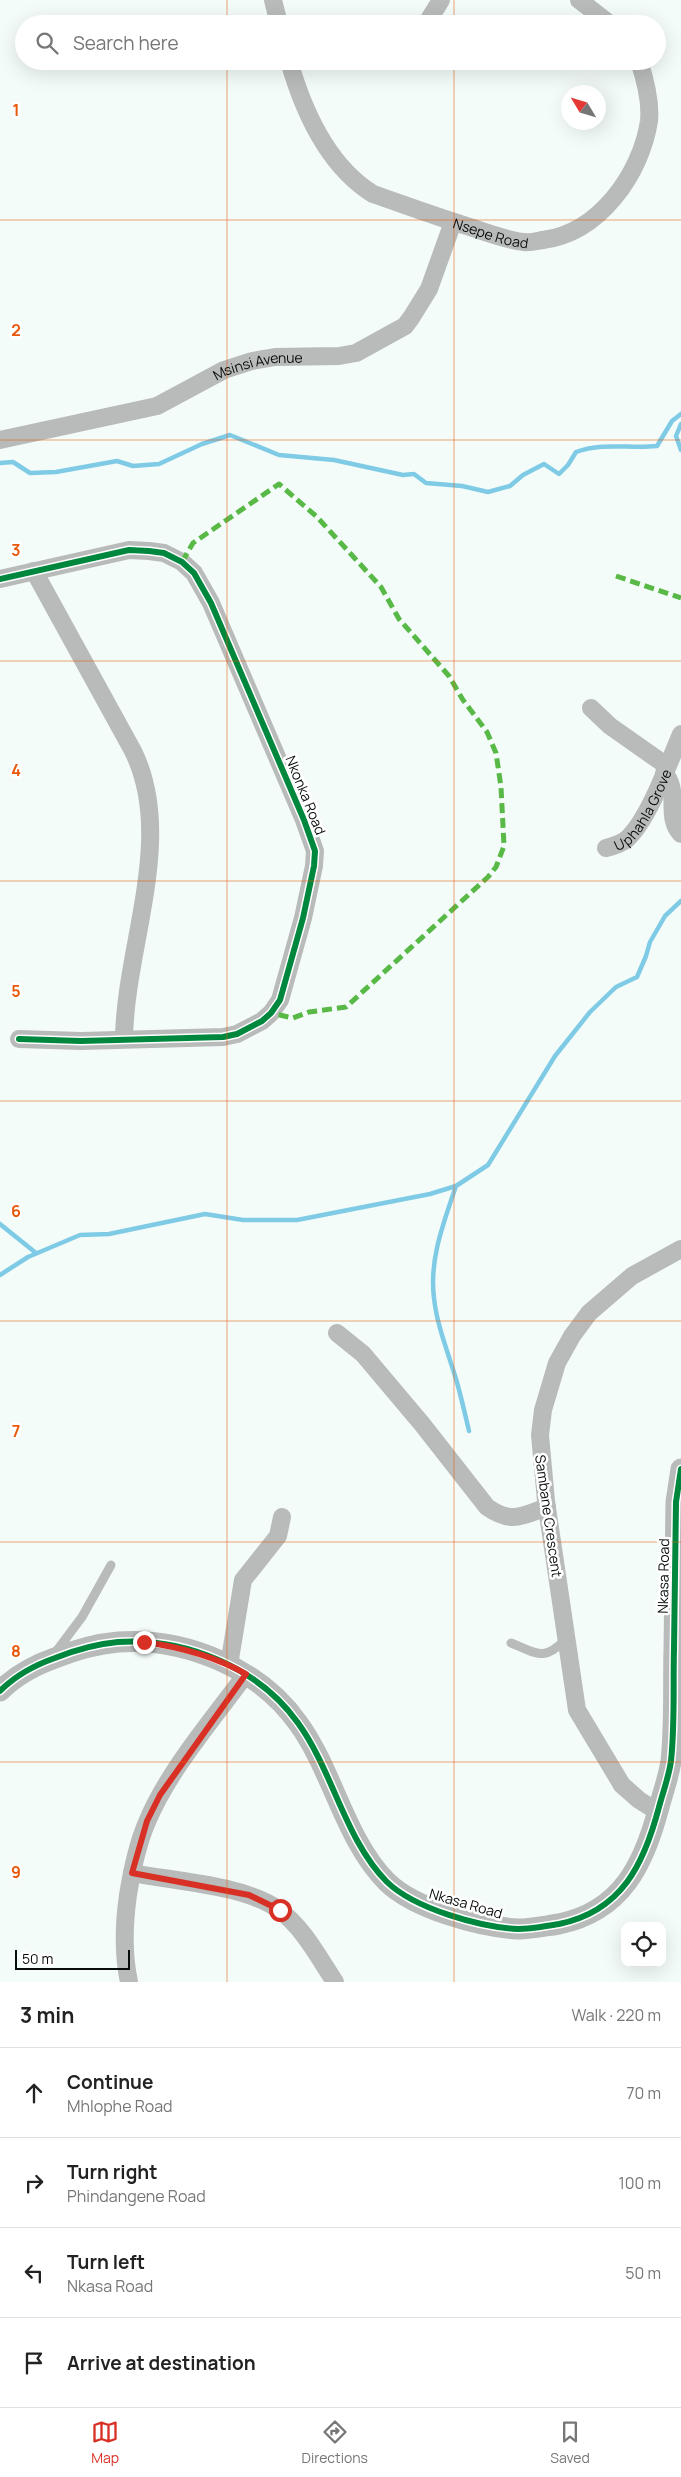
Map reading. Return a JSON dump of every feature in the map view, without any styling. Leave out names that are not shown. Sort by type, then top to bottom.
[{"type":"street","points":[[273,0],[277,15]]},
{"type":"street","points":[[432,15],[441,0]]},
{"type":"street","points":[[579,0],[598,15]]},
{"type":"street","name":"Nsepe Road","points":[[293,70],[316,128],[340,167],[355,183],[373,194],[453,222],[526,243],[559,238],[582,227],[608,205],[628,179],[639,158],[649,119],[646,81],[642,70]]},
{"type":"street","name":"Msinsi Avenue","points":[[0,440],[157,406],[230,368],[252,361],[275,357],[339,356],[356,353],[405,326],[411,318],[429,288],[453,222]]},
{"type":"street","name":"Nkonka Road","points":[[0,579],[128,550],[164,553],[182,562],[194,573],[211,603],[304,820],[315,852],[304,918],[280,1000],[271,1013],[249,1029],[230,1036],[82,1040],[19,1039]]},
{"type":"street","points":[[34,571],[141,767],[151,827],[150,860],[125,1000],[124,1038]]},
{"type":"street","points":[[591,708],[610,726],[666,770],[674,789],[673,818],[681,834]]},
{"type":"street","name":"Uphahla Grove","points":[[606,848],[622,842],[632,833],[666,770],[681,734]]},
{"type":"street","name":"Sambane Crescent","points":[[658,1812],[639,1800],[622,1785],[583,1723],[574,1700],[546,1507],[540,1435],[544,1410],[557,1363],[572,1336],[589,1313],[606,1296],[632,1276],[681,1249]]},
{"type":"street","points":[[337,1333],[363,1354],[422,1424],[487,1507],[501,1515],[516,1518],[546,1507]]},
{"type":"street","name":"Nkasa Road","points":[[0,1690],[14,1678],[50,1660],[98,1645],[137,1642],[181,1648],[237,1669],[272,1693],[300,1726],[360,1845],[379,1873],[398,1891],[413,1901],[462,1918],[494,1926],[522,1929],[564,1923],[589,1914],[615,1896],[636,1870],[650,1840],[658,1812],[670,1765],[672,1746],[676,1502],[681,1469]]},
{"type":"street","points":[[129,1982],[126,1972],[125,1914],[132,1873],[144,1829],[160,1795],[237,1669],[243,1580],[278,1536],[282,1517]]},
{"type":"street","points":[[132,1873],[228,1890],[266,1901],[280,1910],[296,1926],[335,1982]]},
{"type":"lane","points":[[50,1660],[82,1617],[111,1565]]},
{"type":"lane","points":[[512,1643],[542,1655],[552,1652],[565,1640]]},
{"type":"waterway","points":[[0,463],[13,462],[30,473],[56,472],[117,461],[133,466],[159,464],[202,444],[230,435],[279,455],[334,460],[403,475],[414,474],[426,483],[462,486],[488,492],[510,486],[523,475],[544,464],[559,474],[568,465],[576,452],[586,449],[607,446],[657,446],[672,421],[681,414]]},
{"type":"waterway","points":[[681,424],[676,436],[681,450]]},
{"type":"waterway","points":[[0,1275],[28,1257],[80,1235],[109,1234],[205,1214],[243,1220],[297,1220],[430,1194],[456,1186],[488,1165],[555,1056],[590,1012],[616,987],[637,977],[650,942],[665,916],[681,901]]},
{"type":"waterway","points":[[456,1186],[439,1241],[433,1283],[438,1319],[458,1385],[469,1431]]},
{"type":"waterway","points":[[0,1224],[36,1253]]},
{"type":"marked path","points":[[182,562],[193,543],[279,484],[317,517],[381,587],[399,619],[449,676],[463,700],[487,732],[496,753],[501,787],[504,846],[496,867],[488,877],[346,1007],[309,1012],[293,1018],[271,1013]]},
{"type":"marked path","points":[[616,576],[681,598]]},
{"type":"cycle path","points":[[0,579],[129,550],[164,553],[182,562],[194,573],[211,603],[304,820],[315,851],[314,866],[303,918],[280,1000],[271,1013],[262,1021],[237,1034],[223,1037],[81,1041],[19,1039]]},
{"type":"cycle path","points":[[0,1691],[19,1675],[40,1664],[78,1650],[110,1643],[143,1642],[169,1645],[194,1651],[218,1660],[242,1672],[263,1686],[298,1723],[321,1762],[360,1846],[387,1882],[399,1892],[449,1915],[503,1928],[533,1928],[581,1918],[599,1908],[614,1896],[627,1882],[637,1866],[653,1828],[669,1772],[673,1719],[676,1502],[681,1469]]},
{"type":"route","points":[[144,1642],[162,1644],[211,1657],[246,1674],[160,1795],[147,1821],[132,1873],[249,1895],[266,1901],[280,1910]]}]
